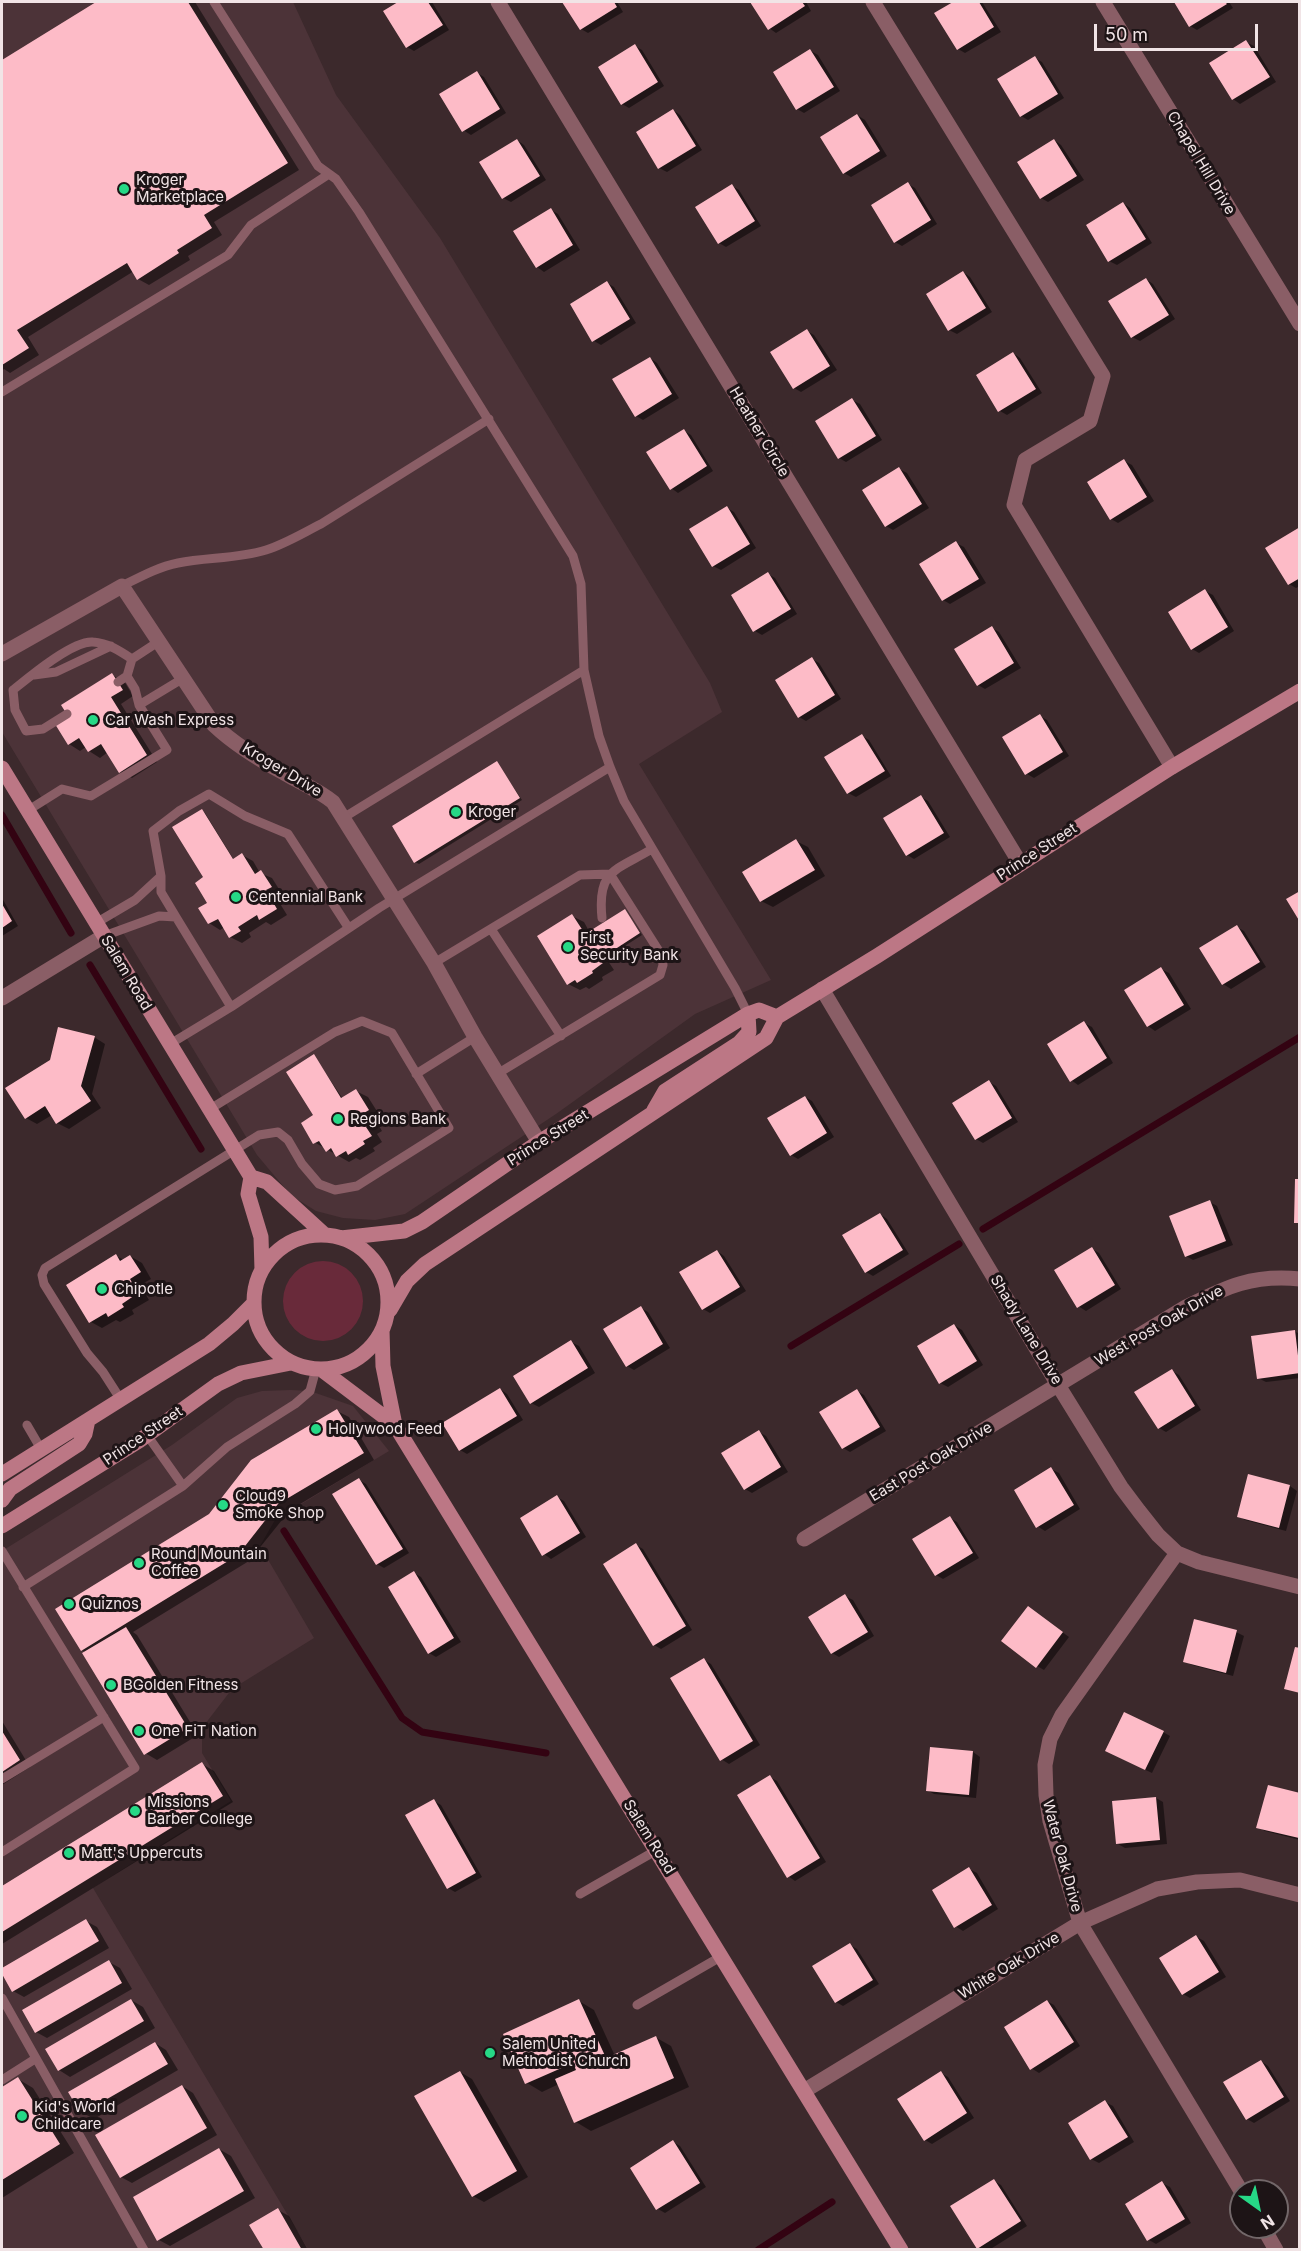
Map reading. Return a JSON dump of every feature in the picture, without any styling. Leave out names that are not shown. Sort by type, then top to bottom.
[{"type":"main road","name":"Prince Street","points":[[390,1310],[407,1281],[425,1264],[766,1038],[777,1017],[1172,766],[1299,691]]},
{"type":"main road","name":"Salem Road","points":[[2,768],[251,1177],[267,1182],[325,1235]]},
{"type":"main road","points":[[748,1014],[759,1010],[777,1017]]},
{"type":"main road","name":"Prince Street","points":[[341,1238],[404,1232],[438,1212],[539,1142],[748,1014],[749,1032],[739,1043],[665,1090],[652,1112]]},
{"type":"main road","points":[[251,1177],[248,1194],[261,1237],[262,1270],[255,1291],[254,1303],[255,1315],[264,1338],[272,1348],[291,1363],[319,1370],[346,1365],[358,1359],[376,1342],[390,1310],[389,1296],[380,1269],[363,1250],[341,1238],[312,1235],[278,1251],[262,1270]]},
{"type":"main road","points":[[2,1474],[209,1344],[234,1324],[254,1303]]},
{"type":"main road","name":"Salem Road","points":[[382,1330],[383,1366],[395,1425],[901,2250]]},
{"type":"main road","name":"Prince Street","points":[[2,1526],[147,1435],[218,1384],[241,1373],[291,1363]]},
{"type":"main road","name":"Salem Road","points":[[319,1370],[395,1425]]},
{"type":"main road","points":[[2,1500],[10,1489],[79,1444],[85,1434],[88,1420]]},
{"type":"street","name":"Heather Circle","points":[[498,2],[1020,863]]},
{"type":"street","points":[[873,2],[1103,376],[1090,421],[1026,460],[1014,505],[1172,766]]},
{"type":"street","name":"Chapel Hill Drive","points":[[1103,2],[1299,324]]},
{"type":"street","points":[[2,654],[122,586]]},
{"type":"street","name":"Kroger Drive","points":[[122,586],[202,710],[223,734],[283,773],[318,790],[333,802],[434,963],[475,1037],[539,1142]]},
{"type":"street","points":[[2,998],[100,930]]},
{"type":"street","name":"Shady Lane Drive","points":[[822,989],[1120,1487],[1158,1534],[1177,1553],[1199,1562],[1299,1587]]},
{"type":"street","name":"West Post Oak Drive","points":[[1058,1385],[1186,1307],[1229,1286],[1265,1278],[1299,1279]]},
{"type":"street","name":"East Post Oak Drive","points":[[804,1539],[1058,1385]]},
{"type":"street","name":"Water Oak Drive","points":[[1177,1553],[1062,1715],[1050,1740],[1045,1766],[1046,1795],[1050,1821],[1080,1923],[1234,2179]]},
{"type":"street","name":"White Oak Drive","points":[[804,2091],[1080,1923],[1157,1889],[1197,1882],[1240,1880],[1299,1895]]},
{"type":"lane","points":[[214,2],[318,166],[336,179],[359,212],[573,556],[581,584],[584,670],[599,736],[610,767],[624,801],[735,988],[748,1014]]},
{"type":"lane","points":[[2,392],[228,255],[251,225],[329,174]]},
{"type":"lane","points":[[122,586],[160,568],[190,561],[235,557],[267,549],[292,538],[321,524],[489,419]]},
{"type":"lane","points":[[67,714],[43,729],[26,731],[15,710],[13,690],[70,649],[91,642],[111,646],[132,658]]},
{"type":"lane","points":[[118,682],[127,676],[132,658],[158,642]]},
{"type":"lane","points":[[31,675],[56,672],[111,646]]},
{"type":"lane","points":[[343,818],[584,670]]},
{"type":"lane","points":[[27,811],[62,789],[91,796],[167,750],[139,705],[135,689],[127,676]]},
{"type":"lane","points":[[139,705],[182,679]]},
{"type":"lane","points":[[170,1044],[231,1007],[394,898],[610,767]]},
{"type":"lane","points":[[231,1007],[161,892],[161,876],[153,831],[179,811],[209,795],[245,816],[288,834],[348,927]]},
{"type":"lane","points":[[602,918],[602,886],[610,874],[652,849]]},
{"type":"lane","points":[[434,963],[580,875],[610,874]]},
{"type":"lane","points":[[497,1074],[660,975],[663,965],[662,956],[610,874]]},
{"type":"lane","points":[[100,930],[161,876]]},
{"type":"lane","points":[[100,930],[159,916],[176,917]]},
{"type":"lane","points":[[492,929],[561,1036]]},
{"type":"lane","points":[[121,1400],[103,1372],[87,1353],[44,1284],[42,1275],[45,1268],[260,1134],[278,1132],[288,1140],[302,1164],[319,1184],[335,1190],[357,1186],[449,1128],[392,1033],[362,1021],[335,1032],[210,1109]]},
{"type":"lane","points":[[416,1074],[475,1037]]},
{"type":"lane","points":[[23,1587],[183,1486],[226,1447],[295,1404],[310,1391],[319,1370]]},
{"type":"lane","points":[[27,1425],[41,1449]]},
{"type":"lane","points":[[147,1435],[183,1486]]},
{"type":"lane","points":[[2,1551],[4,1562],[23,1587],[135,1768],[2,1852]]},
{"type":"lane","points":[[2,1779],[104,1717]]},
{"type":"lane","points":[[580,1894],[657,1850]]},
{"type":"lane","points":[[637,2005],[722,1956]]},
{"type":"lane","points":[[2,1998],[145,2249]]},
{"type":"lane","points":[[2,2080],[35,2059]]},
{"type":"shaded area","points":[[2,2],[293,2],[336,95],[440,238],[710,683],[722,712],[639,764],[771,980],[695,1014],[556,1114],[405,1214],[375,1220],[343,1218],[316,1211],[292,1196],[257,1155],[2,732]]},
{"type":"shaded area","points":[[323,1261],[338,1264],[351,1273],[360,1286],[363,1301],[360,1316],[351,1329],[338,1338],[323,1341],[308,1338],[295,1329],[286,1316],[283,1301],[286,1286],[295,1273],[308,1264]]},
{"type":"shaded area","points":[[262,1391],[310,1391],[353,1406],[389,1451],[275,1520],[260,1546],[314,1638],[232,1689],[202,1728],[202,1753],[231,1801],[93,1888],[308,2249],[2,2250],[2,1551],[172,1445],[237,1398]]},
{"type":"building","name":"Kroger Marketplace","points":[[96,2],[188,2],[288,163],[204,215],[212,228],[177,250],[179,253],[137,280],[127,263],[17,330],[29,348],[2,365],[2,60]]},
{"type":"building","points":[[398,2],[428,2],[443,25],[406,48],[383,11]]},
{"type":"building","points":[[562,2],[614,2],[617,7],[580,30]]},
{"type":"building","points":[[750,2],[802,2],[805,6],[768,30]]},
{"type":"building","points":[[953,2],[979,2],[994,27],[957,50],[934,13]]},
{"type":"building","points":[[1174,2],[1225,2],[1227,4],[1189,27]]},
{"type":"building","points":[[1246,40],[1270,77],[1232,100],[1209,63]]},
{"type":"building","points":[[635,44],[658,82],[621,105],[598,67]]},
{"type":"building","points":[[810,49],[834,87],[796,110],[773,72]]},
{"type":"building","points":[[1035,56],[1058,94],[1020,117],[997,79]]},
{"type":"building","points":[[477,71],[500,109],[462,132],[439,94]]},
{"type":"building","points":[[673,109],[696,146],[658,169],[636,132]]},
{"type":"building","points":[[857,114],[880,151],[843,174],[820,137]]},
{"type":"building","points":[[517,139],[540,176],[502,199],[479,162]]},
{"type":"building","points":[[1054,139],[1077,176],[1040,199],[1017,162]]},
{"type":"building","points":[[908,182],[931,220],[894,243],[871,205]]},
{"type":"building","points":[[732,184],[755,221],[718,244],[695,207]]},
{"type":"building","points":[[1123,202],[1146,239],[1108,262],[1086,225]]},
{"type":"building","points":[[551,208],[573,245],[536,268],[513,231]]},
{"type":"building","points":[[963,271],[986,308],[948,331],[926,294]]},
{"type":"building","points":[[1146,278],[1169,315],[1131,338],[1108,301]]},
{"type":"building","points":[[607,281],[630,319],[592,342],[570,304]]},
{"type":"building","points":[[807,329],[830,366],[793,389],[770,352]]},
{"type":"building","points":[[1013,352],[1036,389],[998,412],[976,375]]},
{"type":"building","points":[[650,357],[672,394],[635,417],[612,379]]},
{"type":"building","points":[[852,398],[876,436],[838,459],[815,421]]},
{"type":"building","points":[[684,429],[707,466],[670,490],[646,452]]},
{"type":"building","points":[[1124,459],[1147,497],[1110,520],[1087,482]]},
{"type":"building","points":[[899,467],[922,504],[885,527],[862,490]]},
{"type":"building","points":[[727,506],[750,544],[712,567],[689,529]]},
{"type":"building","points":[[1300,527],[1300,578],[1288,585],[1265,548]]},
{"type":"building","points":[[956,541],[979,579],[942,601],[919,564]]},
{"type":"building","points":[[768,572],[791,609],[753,632],[731,595]]},
{"type":"building","points":[[1205,589],[1228,627],[1191,650],[1168,612]]},
{"type":"building","points":[[992,626],[1014,663],[977,686],[954,649]]},
{"type":"building","points":[[812,657],[835,695],[798,718],[775,680]]},
{"type":"building","name":"Car Wash Express","points":[[112,673],[123,690],[111,697],[147,755],[119,773],[101,744],[88,752],[79,738],[68,745],[55,724],[68,716],[61,705]]},
{"type":"building","points":[[1040,714],[1063,752],[1025,775],[1002,737]]},
{"type":"building","points":[[862,734],[885,771],[847,794],[824,757]]},
{"type":"building","name":"Kroger","points":[[497,761],[520,798],[414,863],[392,826]]},
{"type":"building","points":[[921,795],[944,833],[906,856],[883,818]]},
{"type":"building","name":"Centennial Bank","points":[[202,809],[233,859],[242,853],[255,874],[261,870],[272,887],[266,890],[277,909],[259,920],[257,915],[238,927],[241,931],[229,938],[218,919],[208,924],[198,908],[207,903],[195,883],[203,877],[172,827]]},
{"type":"building","points":[[796,839],[815,870],[760,902],[742,872]]},
{"type":"building","points":[[1300,891],[1300,922],[1286,899]]},
{"type":"building","points":[[2,904],[12,921],[2,928]]},
{"type":"building","name":"First Security Bank","points":[[625,909],[640,933],[600,959],[603,963],[592,971],[593,973],[577,983],[575,980],[567,985],[537,936],[572,914],[585,934]]},
{"type":"building","points":[[1237,925],[1260,962],[1222,985],[1199,948]]},
{"type":"building","points":[[1161,967],[1184,1005],[1147,1027],[1124,990]]},
{"type":"building","points":[[1084,1021],[1107,1058],[1070,1082],[1047,1044]]},
{"type":"building","points":[[58,1027],[95,1036],[81,1086],[91,1101],[56,1124],[45,1106],[25,1119],[5,1088],[50,1060]]},
{"type":"building","name":"Regions Bank","points":[[314,1054],[341,1098],[356,1089],[369,1110],[364,1113],[371,1124],[366,1127],[372,1136],[363,1141],[365,1144],[348,1155],[346,1151],[336,1157],[331,1148],[326,1152],[319,1141],[313,1144],[301,1123],[313,1115],[286,1072]]},
{"type":"building","points":[[989,1080],[1012,1118],[975,1140],[952,1103]]},
{"type":"building","points":[[805,1096],[827,1133],[790,1156],[767,1118]]},
{"type":"building","points":[[1295,1179],[1300,1179],[1300,1223],[1294,1223]]},
{"type":"building","points":[[1210,1200],[1226,1241],[1185,1257],[1169,1216]]},
{"type":"building","points":[[880,1213],[903,1250],[865,1273],[842,1235]]},
{"type":"building","points":[[1092,1247],[1115,1285],[1077,1308],[1054,1270]]},
{"type":"building","points":[[717,1250],[740,1287],[702,1310],[679,1272]]},
{"type":"building","name":"Chipotle","points":[[116,1254],[120,1261],[130,1255],[141,1272],[130,1279],[138,1293],[122,1304],[124,1307],[108,1317],[106,1313],[89,1323],[66,1285]]},
{"type":"building","points":[[641,1306],[663,1344],[626,1367],[603,1329]]},
{"type":"building","points":[[954,1324],[977,1361],[939,1384],[917,1346]]},
{"type":"building","points":[[1295,1330],[1300,1373],[1257,1379],[1251,1336]]},
{"type":"building","points":[[571,1340],[588,1368],[530,1404],[513,1376]]},
{"type":"building","points":[[1172,1369],[1195,1406],[1158,1429],[1134,1392]]},
{"type":"building","points":[[500,1388],[517,1416],[459,1451],[442,1423]]},
{"type":"building","points":[[857,1389],[880,1427],[842,1449],[819,1412]]},
{"type":"building","points":[[337,1409],[364,1453],[278,1504],[238,1555],[81,1651],[55,1609],[209,1514],[251,1460]]},
{"type":"building","points":[[759,1430],[781,1467],[744,1490],[721,1453]]},
{"type":"building","points":[[1051,1467],[1074,1505],[1036,1528],[1014,1490]]},
{"type":"building","points":[[1248,1474],[1290,1485],[1279,1528],[1237,1517]]},
{"type":"building","points":[[359,1478],[403,1549],[376,1565],[332,1494]]},
{"type":"building","points":[[557,1495],[580,1533],[542,1556],[520,1518]]},
{"type":"building","points":[[950,1516],[973,1553],[935,1576],[912,1539]]},
{"type":"building","points":[[636,1543],[686,1626],[653,1646],[603,1564]]},
{"type":"building","points":[[414,1571],[454,1638],[428,1654],[388,1587]]},
{"type":"building","points":[[845,1594],[868,1632],[831,1654],[808,1617]]},
{"type":"building","points":[[1028,1606],[1063,1632],[1036,1668],[1001,1641]]},
{"type":"building","points":[[1194,1619],[1237,1630],[1226,1673],[1183,1662]]},
{"type":"building","points":[[126,1627],[188,1728],[144,1755],[82,1653]]},
{"type":"building","points":[[1295,1647],[1300,1648],[1300,1693],[1284,1689]]},
{"type":"building","points":[[704,1658],[753,1741],[720,1761],[670,1678]]},
{"type":"building","points":[[1124,1712],[1164,1731],[1145,1770],[1105,1751]]},
{"type":"building","points":[[2,1731],[20,1760],[2,1772]]},
{"type":"building","points":[[930,1747],[973,1751],[969,1795],[926,1791]]},
{"type":"building","points":[[202,1762],[223,1796],[2,1932],[2,1886]]},
{"type":"building","points":[[770,1775],[820,1858],[787,1878],[737,1795]]},
{"type":"building","points":[[1268,1785],[1300,1793],[1299,1838],[1256,1828]]},
{"type":"building","points":[[1156,1797],[1160,1840],[1116,1844],[1112,1801]]},
{"type":"building","points":[[434,1799],[476,1873],[447,1889],[405,1815]]},
{"type":"building","points":[[969,1867],[992,1905],[954,1928],[932,1890]]},
{"type":"building","points":[[86,1919],[99,1941],[12,1992],[2,1974],[2,1968]]},
{"type":"building","points":[[1196,1935],[1219,1972],[1182,1995],[1159,1958]]},
{"type":"building","points":[[850,1943],[873,1980],[835,2003],[812,1966]]},
{"type":"building","points":[[109,1960],[122,1983],[35,2033],[22,2010]]},
{"type":"building","points":[[131,1999],[144,2021],[58,2071],[45,2049]]},
{"type":"building","points":[[579,1999],[606,2058],[656,2036],[674,2078],[574,2123],[555,2079],[576,2070],[573,2063],[525,2084],[503,2034]]},
{"type":"building","points":[[1047,2000],[1074,2042],[1030,2070],[1004,2027]]},
{"type":"building","points":[[155,2042],[168,2064],[81,2114],[68,2092]]},
{"type":"building","points":[[1261,2060],[1284,2097],[1246,2120],[1223,2082]]},
{"type":"building","points":[[460,2071],[517,2171],[472,2197],[414,2096]]},
{"type":"building","points":[[941,2071],[967,2113],[924,2141],[897,2099]]},
{"type":"building","name":"Kid's World Childcare","points":[[18,2077],[60,2144],[2,2180],[2,2087]]},
{"type":"building","points":[[182,2085],[207,2128],[120,2178],[95,2135]]},
{"type":"building","points":[[1105,2100],[1128,2137],[1090,2160],[1068,2123]]},
{"type":"building","points":[[673,2140],[700,2183],[656,2210],[630,2168]]},
{"type":"building","points":[[219,2148],[244,2191],[157,2241],[133,2197]]},
{"type":"building","points":[[994,2179],[1021,2221],[977,2249],[950,2206]]},
{"type":"building","points":[[1162,2181],[1185,2219],[1147,2241],[1125,2204]]},
{"type":"building","points":[[278,2208],[302,2250],[264,2250],[249,2225]]},
{"type":"waterway","points":[[2,815],[71,933]]},
{"type":"waterway","points":[[90,965],[201,1149]]},
{"type":"waterway","points":[[983,1229],[1300,1037]]},
{"type":"waterway","points":[[791,1346],[959,1244]]},
{"type":"waterway","points":[[284,1531],[402,1718],[422,1732],[546,1753]]},
{"type":"waterway","points":[[758,2250],[832,2202]]},
{"type":"place","name":"Kroger Marketplace","points":[[124,189]]},
{"type":"place","name":"Car Wash Express","points":[[93,720]]},
{"type":"place","name":"Kroger","points":[[456,812]]},
{"type":"place","name":"Centennial Bank","points":[[236,897]]},
{"type":"place","name":"First Security Bank","points":[[568,947]]},
{"type":"place","name":"Regions Bank","points":[[338,1119]]},
{"type":"place","name":"Chipotle","points":[[102,1289]]},
{"type":"place","name":"Hollywood Feed","points":[[316,1429]]},
{"type":"place","name":"Cloud9 Smoke Shop","points":[[223,1505]]},
{"type":"place","name":"Round Mountain Coffee","points":[[139,1563]]},
{"type":"place","name":"Quiznos","points":[[69,1604]]},
{"type":"place","name":"BGolden Fitness","points":[[111,1685]]},
{"type":"place","name":"One FiT Nation","points":[[139,1731]]},
{"type":"place","name":"Missions Barber College","points":[[135,1811]]},
{"type":"place","name":"Matt's Uppercuts","points":[[69,1853]]},
{"type":"place","name":"Salem United Methodist Church","points":[[490,2053]]},
{"type":"place","name":"Kid's World Childcare","points":[[22,2116]]}]
